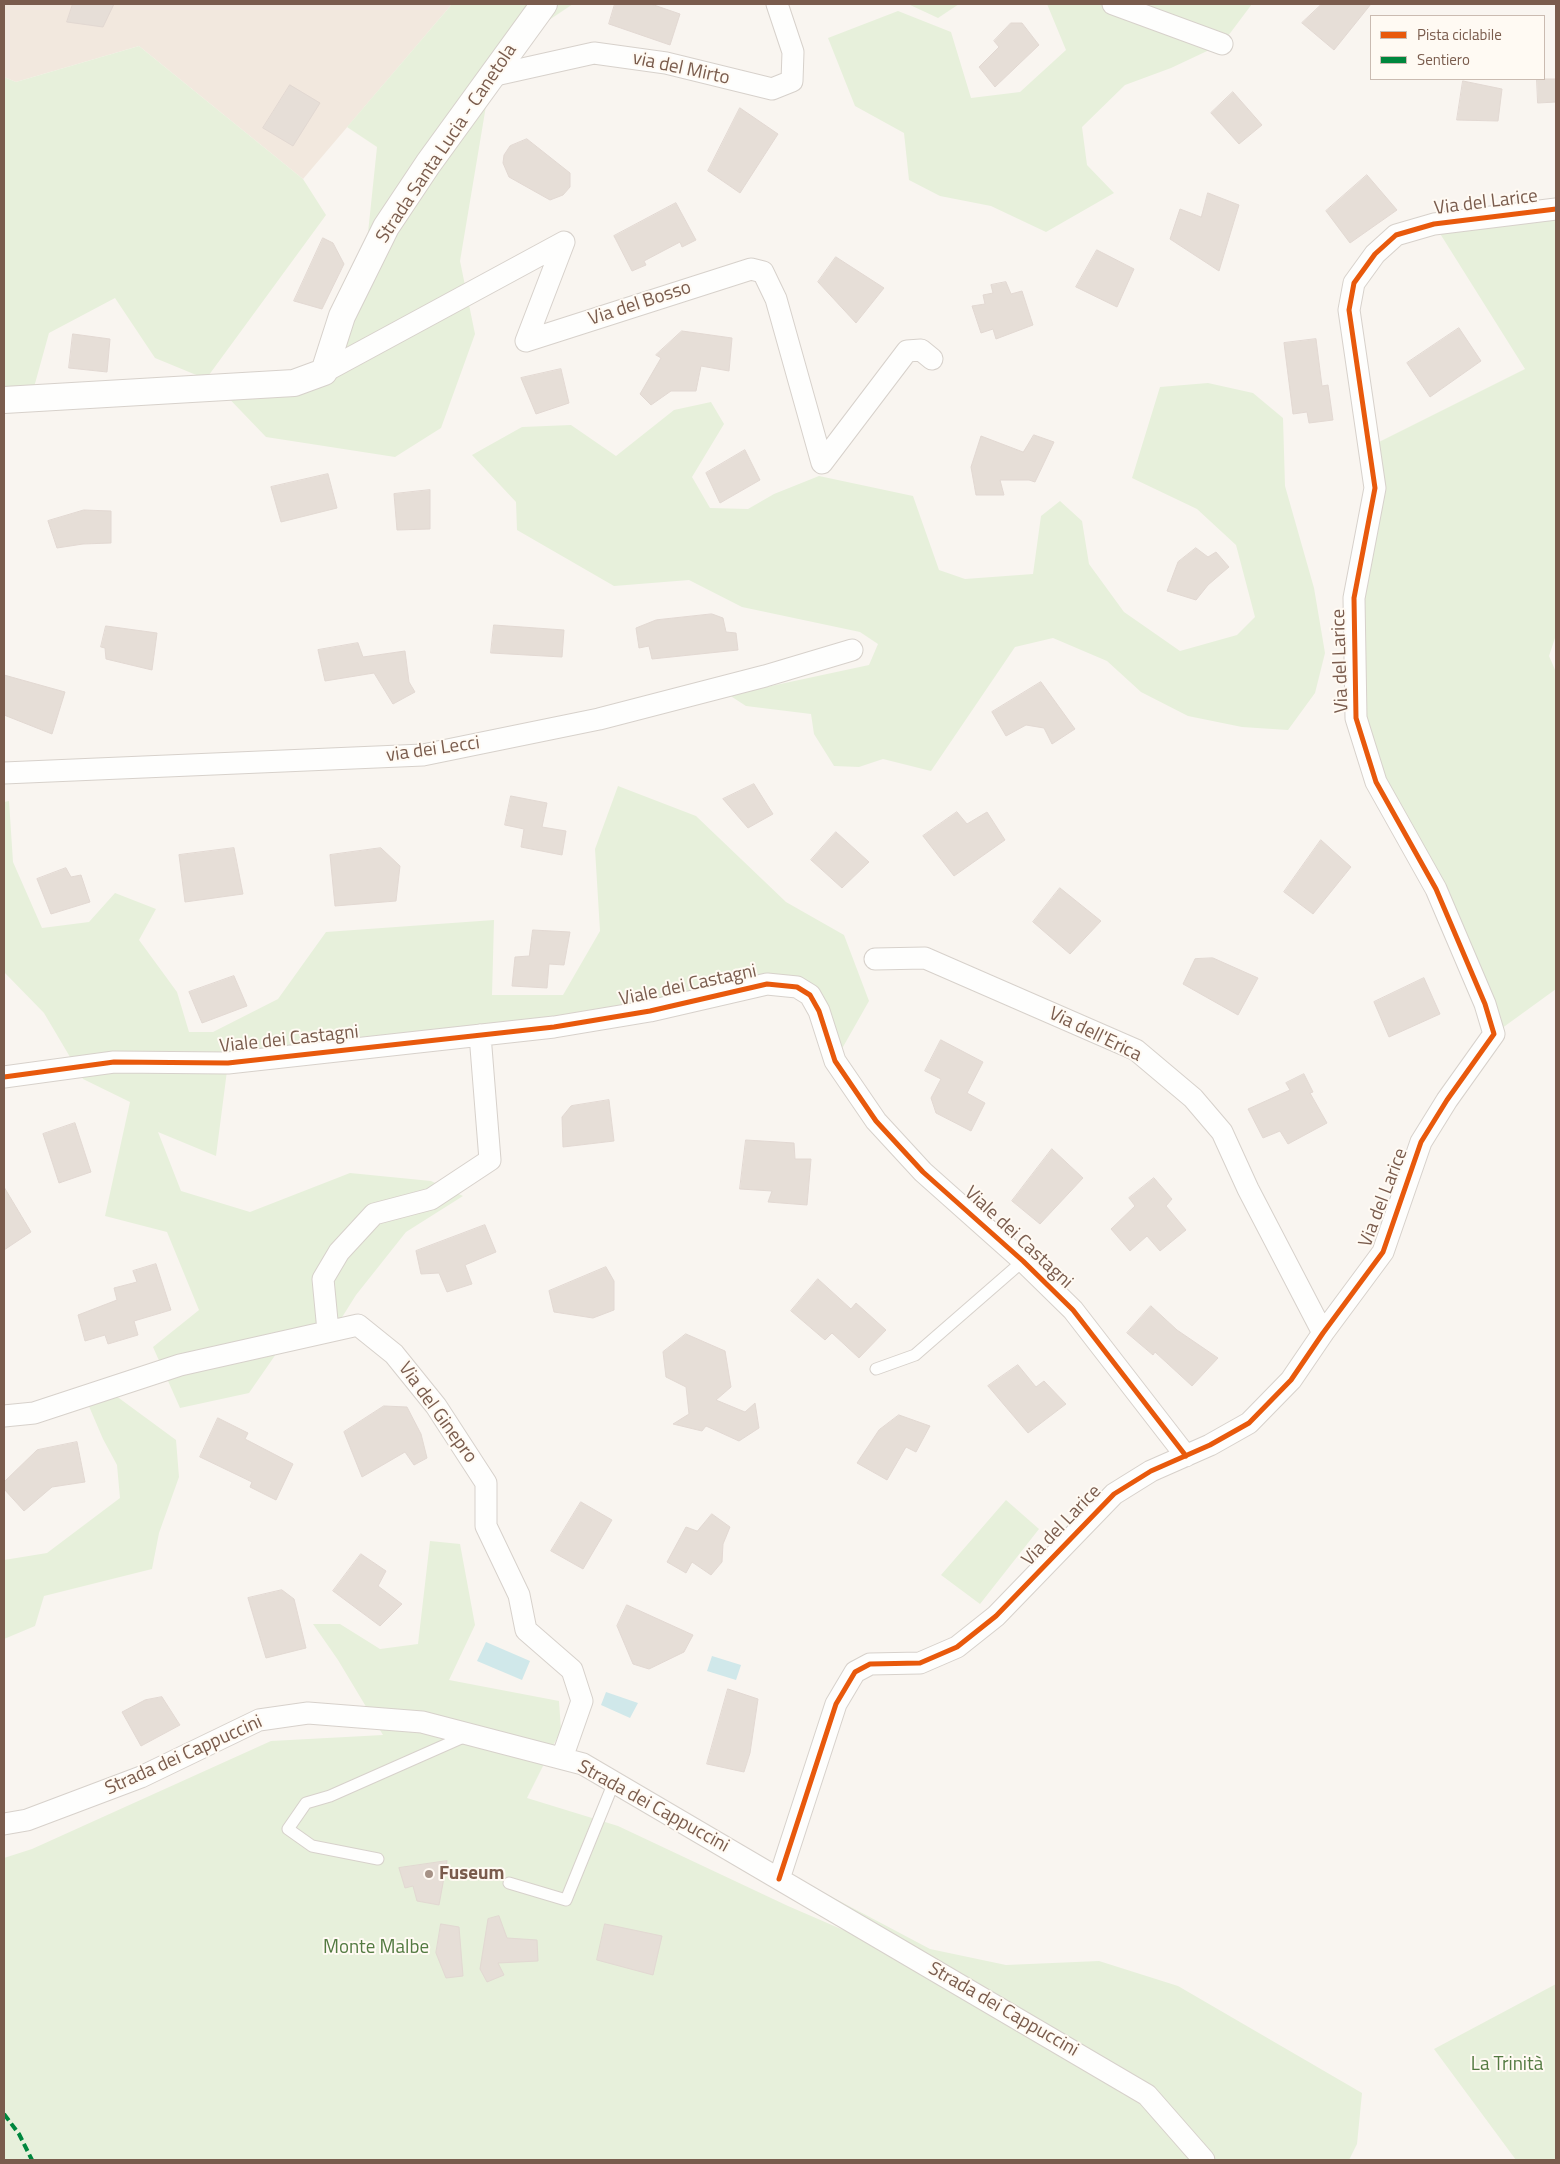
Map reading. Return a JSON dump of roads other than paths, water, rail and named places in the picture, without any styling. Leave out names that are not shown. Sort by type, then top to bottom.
[{"type":"street","name":"Strada Santa Lucia - Canetola","points":[[324,372],[342,316],[386,227],[491,76],[544,4]]},
{"type":"street","name":"via del Mirto","points":[[491,76],[594,53],[666,63],[772,89],[792,81],[793,52],[777,4]]},
{"type":"street","points":[[1113,4],[1222,44]]},
{"type":"street","name":"Via del Larice","points":[[779,1879],[836,1704],[855,1672],[870,1664],[920,1663],[957,1647],[996,1616],[1114,1494],[1151,1471],[1210,1445],[1248,1423],[1291,1380],[1323,1332],[1383,1252],[1421,1142],[1447,1100],[1494,1034],[1485,1004],[1436,888],[1376,782],[1356,718],[1354,598],[1375,488],[1349,310],[1354,284],[1375,254],[1396,235],[1434,224],[1556,209]]},
{"type":"street","name":"Via del Bosso","points":[[324,372],[564,242],[526,341],[751,269],[763,272],[776,299],[822,463],[907,351],[921,350],[932,359]]},
{"type":"street","points":[[4,400],[294,383],[324,372]]},
{"type":"street","name":"via dei Lecci","points":[[4,773],[422,755],[599,719],[765,676],[852,650]]},
{"type":"street","name":"Via dell'Erica","points":[[875,959],[924,958],[1136,1050],[1193,1098],[1222,1132],[1248,1189],[1323,1332]]},
{"type":"street","name":"Viale dei Castagni","points":[[4,1077],[114,1062],[228,1063],[554,1027],[650,1011],[767,984],[797,987],[810,995],[819,1011],[835,1061],[876,1121],[923,1172],[1023,1260],[1073,1310],[1186,1456]]},
{"type":"street","points":[[328,1331],[323,1279],[339,1252],[374,1214],[430,1199],[490,1160],[480,1035]]},
{"type":"street","name":"Via del Ginepro","points":[[4,1416],[34,1413],[180,1365],[358,1325],[394,1354],[436,1406],[486,1483],[486,1526],[519,1595],[526,1630],[572,1670],[582,1701],[562,1758]]},
{"type":"street","name":"Strada dei Cappuccini","points":[[4,1824],[27,1820],[141,1777],[259,1720],[308,1713],[422,1722],[562,1758],[583,1764],[1147,2095],[1204,2160]]},
{"type":"lane","points":[[876,1370],[915,1355],[1023,1260]]},
{"type":"lane","points":[[378,1859],[312,1846],[288,1829],[306,1803],[330,1796],[469,1734]]},
{"type":"lane","points":[[509,1883],[566,1900],[614,1782]]},
{"type":"water","points":[[486,1642],[530,1661],[522,1680],[477,1661]]},
{"type":"water","points":[[712,1656],[741,1665],[736,1680],[707,1671]]},
{"type":"water","points":[[606,1692],[638,1703],[630,1718],[601,1705]]},
{"type":"place","name":"Fuseum","points":[[429,1874]]},
{"type":"park label","name":"Monte Malbe","points":[[376,1948]]},
{"type":"park label","name":"La Trinità","points":[[1507,2065]]}]
